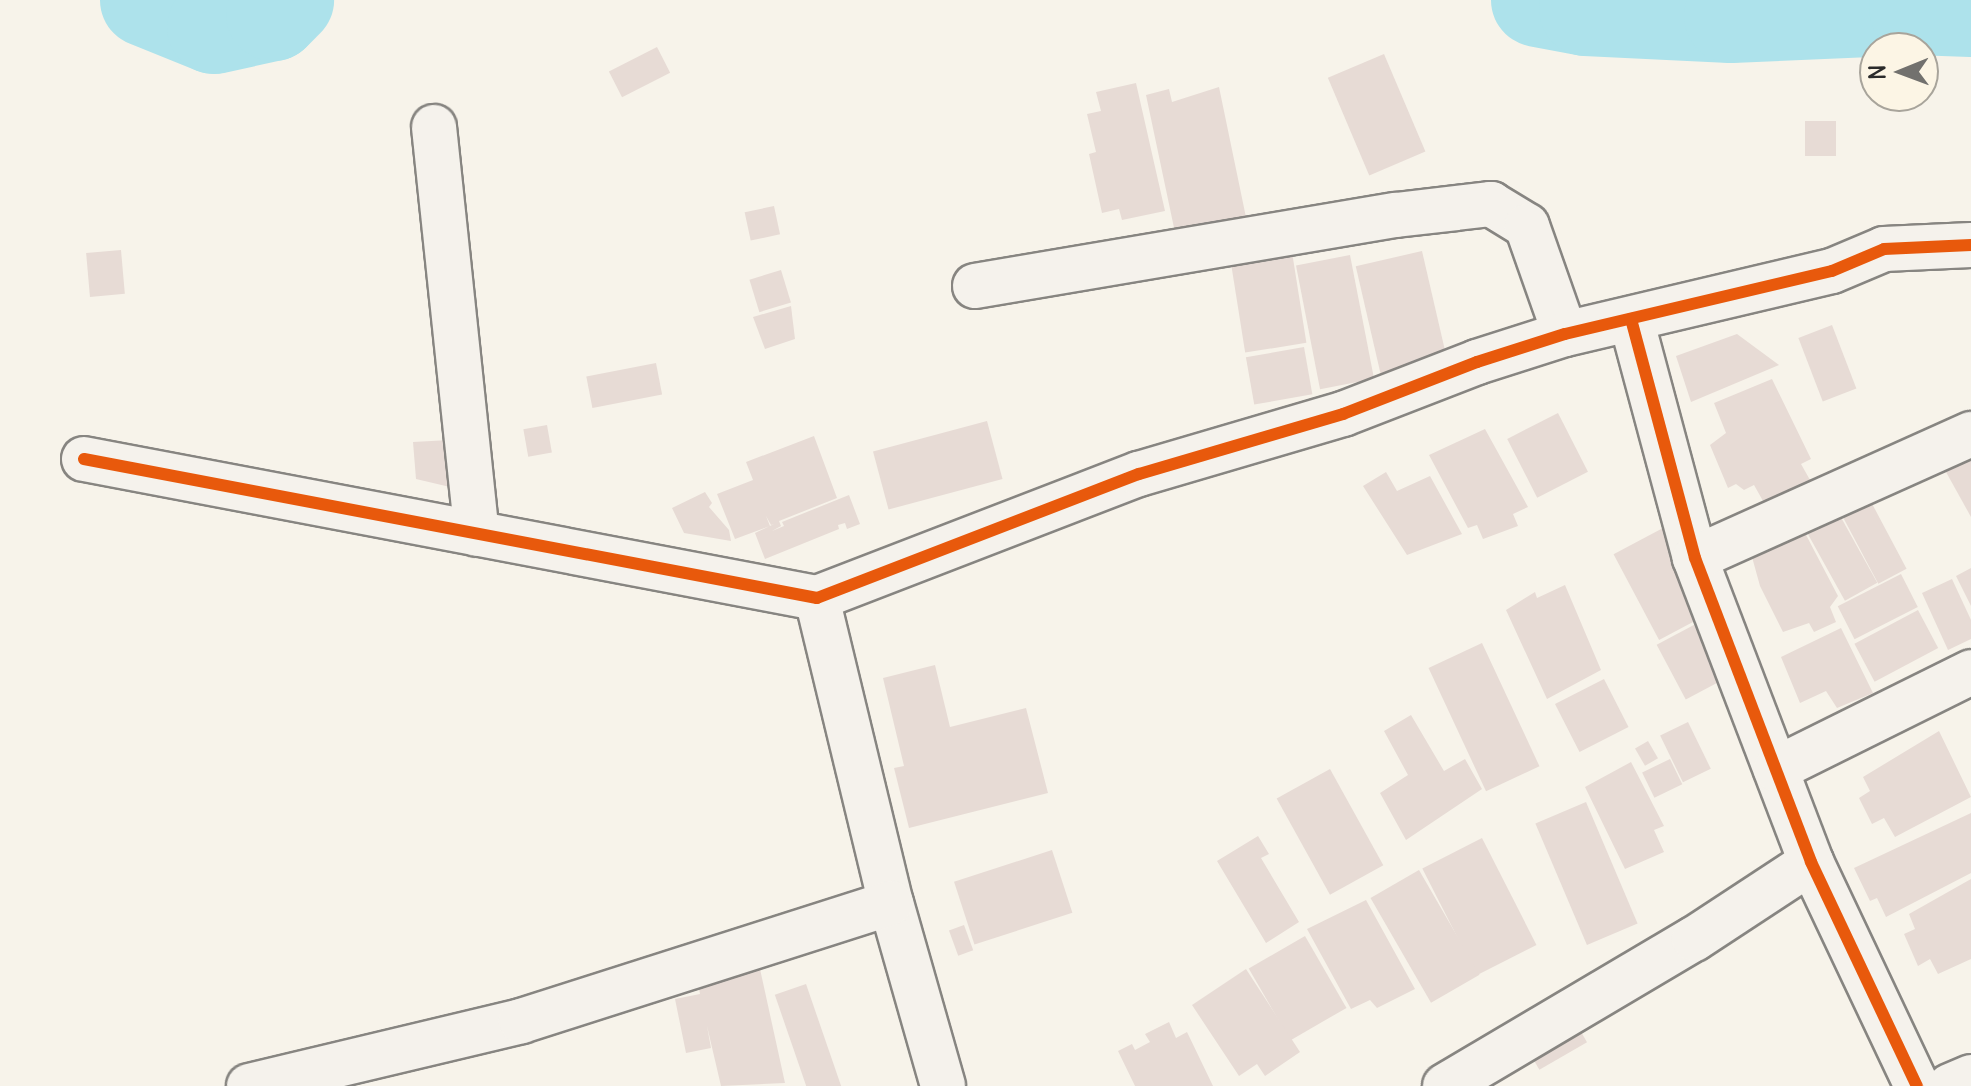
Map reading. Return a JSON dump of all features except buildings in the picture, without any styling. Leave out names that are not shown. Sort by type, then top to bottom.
[{"type":"street","points":[[434,127],[477,534]]},
{"type":"street","points":[[975,286],[1396,215],[1491,204],[1527,226],[1565,334]]},
{"type":"street","points":[[84,459],[817,598],[1139,474],[1343,414],[1477,362],[1565,334],[1832,271],[1884,249],[1971,245]]},
{"type":"street","points":[[1631,319],[1695,558],[1811,862],[1917,1086]]},
{"type":"street","points":[[1695,558],[1971,434]]},
{"type":"street","points":[[817,598],[891,903],[943,1086]]},
{"type":"street","points":[[1776,769],[1971,672]]},
{"type":"street","points":[[1445,1086],[1694,939],[1811,862]]},
{"type":"street","points":[[249,1086],[521,1021],[891,903]]},
{"type":"street","points":[[1950,1086],[1971,1077]]},
{"type":"waterway","points":[[147,0],[214,27],[273,14],[287,0]]},
{"type":"waterway","points":[[1538,0],[1586,9],[1731,16],[1916,8],[1971,10]]},
{"type":"cycle path","points":[[84,459],[817,598],[1139,474],[1343,414],[1477,362],[1565,334],[1832,271],[1884,249],[1971,245]]},
{"type":"cycle path","points":[[1631,319],[1695,558],[1811,862],[1917,1086]]}]
